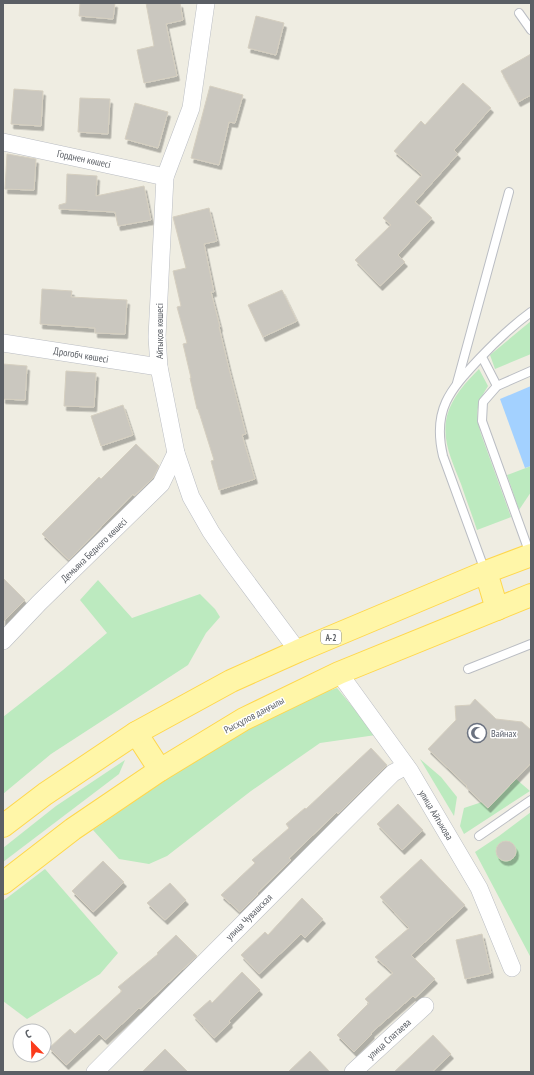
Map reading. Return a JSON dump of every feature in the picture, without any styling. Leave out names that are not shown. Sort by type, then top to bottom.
[{"type":"main road","name":"A-2","points":[[3,826],[45,794],[136,732],[231,681],[298,651],[486,572],[531,555]]},
{"type":"main road","points":[[486,572],[497,609]]},
{"type":"main road","name":"Рысқұлов даңғылы","points":[[3,883],[74,829],[160,770],[244,718],[339,673],[531,595]]},
{"type":"main road","points":[[136,732],[160,770]]},
{"type":"street","name":"Айтықов көшесі","points":[[206,3],[190,108],[165,176],[157,337],[159,367],[176,453],[192,496],[211,532],[256,597],[298,651]]},
{"type":"street","name":"Горднен көшесі","points":[[3,142],[165,176]]},
{"type":"street","name":"Дрогобч көшесі","points":[[3,343],[159,367]]},
{"type":"street","name":"Демьяна Бедного көшесі","points":[[3,641],[39,603],[161,484],[176,453]]},
{"type":"street","name":"улица Айтыкова","points":[[339,673],[406,766],[479,888],[512,968]]},
{"type":"street","name":"улица Чувашская","points":[[95,1072],[393,773],[406,766]]},
{"type":"street","name":"улица Спатаева","points":[[353,1072],[425,1006]]},
{"type":"lane","points":[[519,13],[531,30]]},
{"type":"lane","points":[[456,384],[509,192]]},
{"type":"lane","points":[[486,572],[443,456],[439,441],[439,426],[449,396],[456,384],[513,325],[531,312]]},
{"type":"lane","points":[[482,357],[497,386]]},
{"type":"lane","points":[[531,371],[497,386],[483,402],[482,421],[531,555]]},
{"type":"lane","points":[[468,669],[531,644]]},
{"type":"lane","points":[[479,836],[531,800]]},
{"type":"green space","points":[[531,321],[531,354],[495,369],[490,355]]},
{"type":"green space","points":[[479,369],[488,386],[479,404],[477,415],[479,427],[511,517],[477,530],[451,460],[447,443],[446,425],[447,416],[452,402],[464,385]]},
{"type":"green space","points":[[531,466],[531,492],[519,510],[507,475]]},
{"type":"green space","points":[[98,580],[132,618],[200,594],[215,609],[220,617],[206,633],[188,665],[51,754],[3,794],[3,717],[107,633],[80,600]]},
{"type":"green space","points":[[337,688],[376,735],[320,743],[251,791],[167,856],[149,864],[119,859],[93,830],[206,752],[301,700]]},
{"type":"green space","points":[[420,759],[441,777],[457,797],[454,816]]},
{"type":"green space","points":[[125,760],[119,774],[3,862],[3,848],[56,806]]},
{"type":"green space","points":[[516,779],[530,791],[464,834],[460,826],[464,808],[482,802],[488,808]]},
{"type":"green space","points":[[531,812],[531,958],[475,852]]},
{"type":"green space","points":[[45,869],[118,953],[100,974],[27,1019],[3,1001],[3,901]]},
{"type":"water","points":[[531,386],[531,466],[525,468],[500,399]]},
{"type":"building","points":[[80,3],[115,3],[113,19],[79,16]]},
{"type":"building","points":[[146,3],[180,3],[183,20],[166,24],[177,76],[144,83],[137,50],[154,46]]},
{"type":"building","points":[[256,16],[284,23],[276,55],[248,48]]},
{"type":"building","points":[[531,54],[531,95],[518,102],[501,71]]},
{"type":"building","points":[[463,83],[491,108],[454,150],[458,154],[415,202],[432,218],[398,255],[405,262],[380,286],[355,260],[391,225],[383,218],[422,175],[394,151],[421,121],[425,125]]},
{"type":"building","points":[[210,86],[243,95],[235,123],[229,122],[219,165],[191,158]]},
{"type":"building","points":[[14,89],[43,91],[41,126],[11,124]]},
{"type":"building","points":[[80,98],[110,99],[108,134],[78,132]]},
{"type":"building","points":[[135,103],[168,112],[158,148],[125,139]]},
{"type":"building","points":[[7,154],[36,159],[34,190],[5,189]]},
{"type":"building","points":[[67,174],[97,176],[96,196],[144,186],[151,220],[118,226],[115,212],[59,209],[59,205],[66,203]]},
{"type":"building","points":[[209,208],[217,241],[204,244],[214,292],[211,292],[246,434],[242,435],[255,479],[219,490],[211,461],[214,460],[197,409],[190,378],[183,344],[187,343],[177,307],[181,306],[173,271],[186,268],[173,217]]},
{"type":"building","points":[[42,289],[72,291],[71,297],[127,300],[125,334],[95,333],[95,328],[40,324]]},
{"type":"building","points":[[282,290],[297,321],[263,337],[248,305]]},
{"type":"building","points":[[3,364],[27,366],[25,400],[3,399]]},
{"type":"building","points":[[66,371],[96,373],[94,407],[64,406]]},
{"type":"building","points":[[123,405],[133,435],[101,446],[91,416]]},
{"type":"building","points":[[136,444],[159,466],[153,478],[134,496],[133,494],[69,560],[42,534],[99,477],[101,479]]},
{"type":"building","points":[[3,578],[25,600],[3,622]]},
{"type":"building","points":[[475,699],[496,719],[522,722],[531,730],[531,763],[488,808],[428,749],[456,720],[455,706],[470,705]]},
{"type":"building","points":[[371,748],[387,765],[338,814],[337,812],[289,858],[291,860],[240,912],[221,895],[255,863],[252,860],[289,828],[286,824],[305,808],[306,809]]},
{"type":"building","points":[[398,804],[423,830],[402,850],[377,824]]},
{"type":"building","points":[[506,841],[513,844],[516,851],[513,858],[506,861],[499,858],[496,851],[499,844]]},
{"type":"building","points":[[421,859],[465,905],[411,955],[435,979],[415,998],[413,996],[371,1033],[372,1034],[354,1052],[337,1035],[369,1003],[365,999],[393,973],[375,957],[409,928],[380,897]]},
{"type":"building","points":[[103,861],[124,882],[93,912],[72,891]]},
{"type":"building","points":[[170,883],[186,900],[165,920],[147,903]]},
{"type":"building","points":[[302,898],[323,919],[305,938],[301,934],[259,974],[241,955],[265,932],[268,935]]},
{"type":"building","points":[[482,934],[491,973],[465,979],[456,940]]},
{"type":"building","points":[[176,935],[197,956],[105,1040],[99,1034],[66,1065],[52,1051],[52,1045],[70,1029],[75,1034],[122,991],[118,987],[158,954],[157,953]]},
{"type":"building","points":[[242,972],[260,990],[214,1038],[193,1015],[210,1000],[212,1003]]},
{"type":"building","points":[[433,1035],[451,1054],[432,1072],[394,1072]]},
{"type":"building","points":[[165,1049],[188,1072],[142,1072]]},
{"type":"building","points":[[310,1051],[330,1072],[288,1072]]},
{"type":"place","name":"Вайнах","points":[[477,733]]}]
